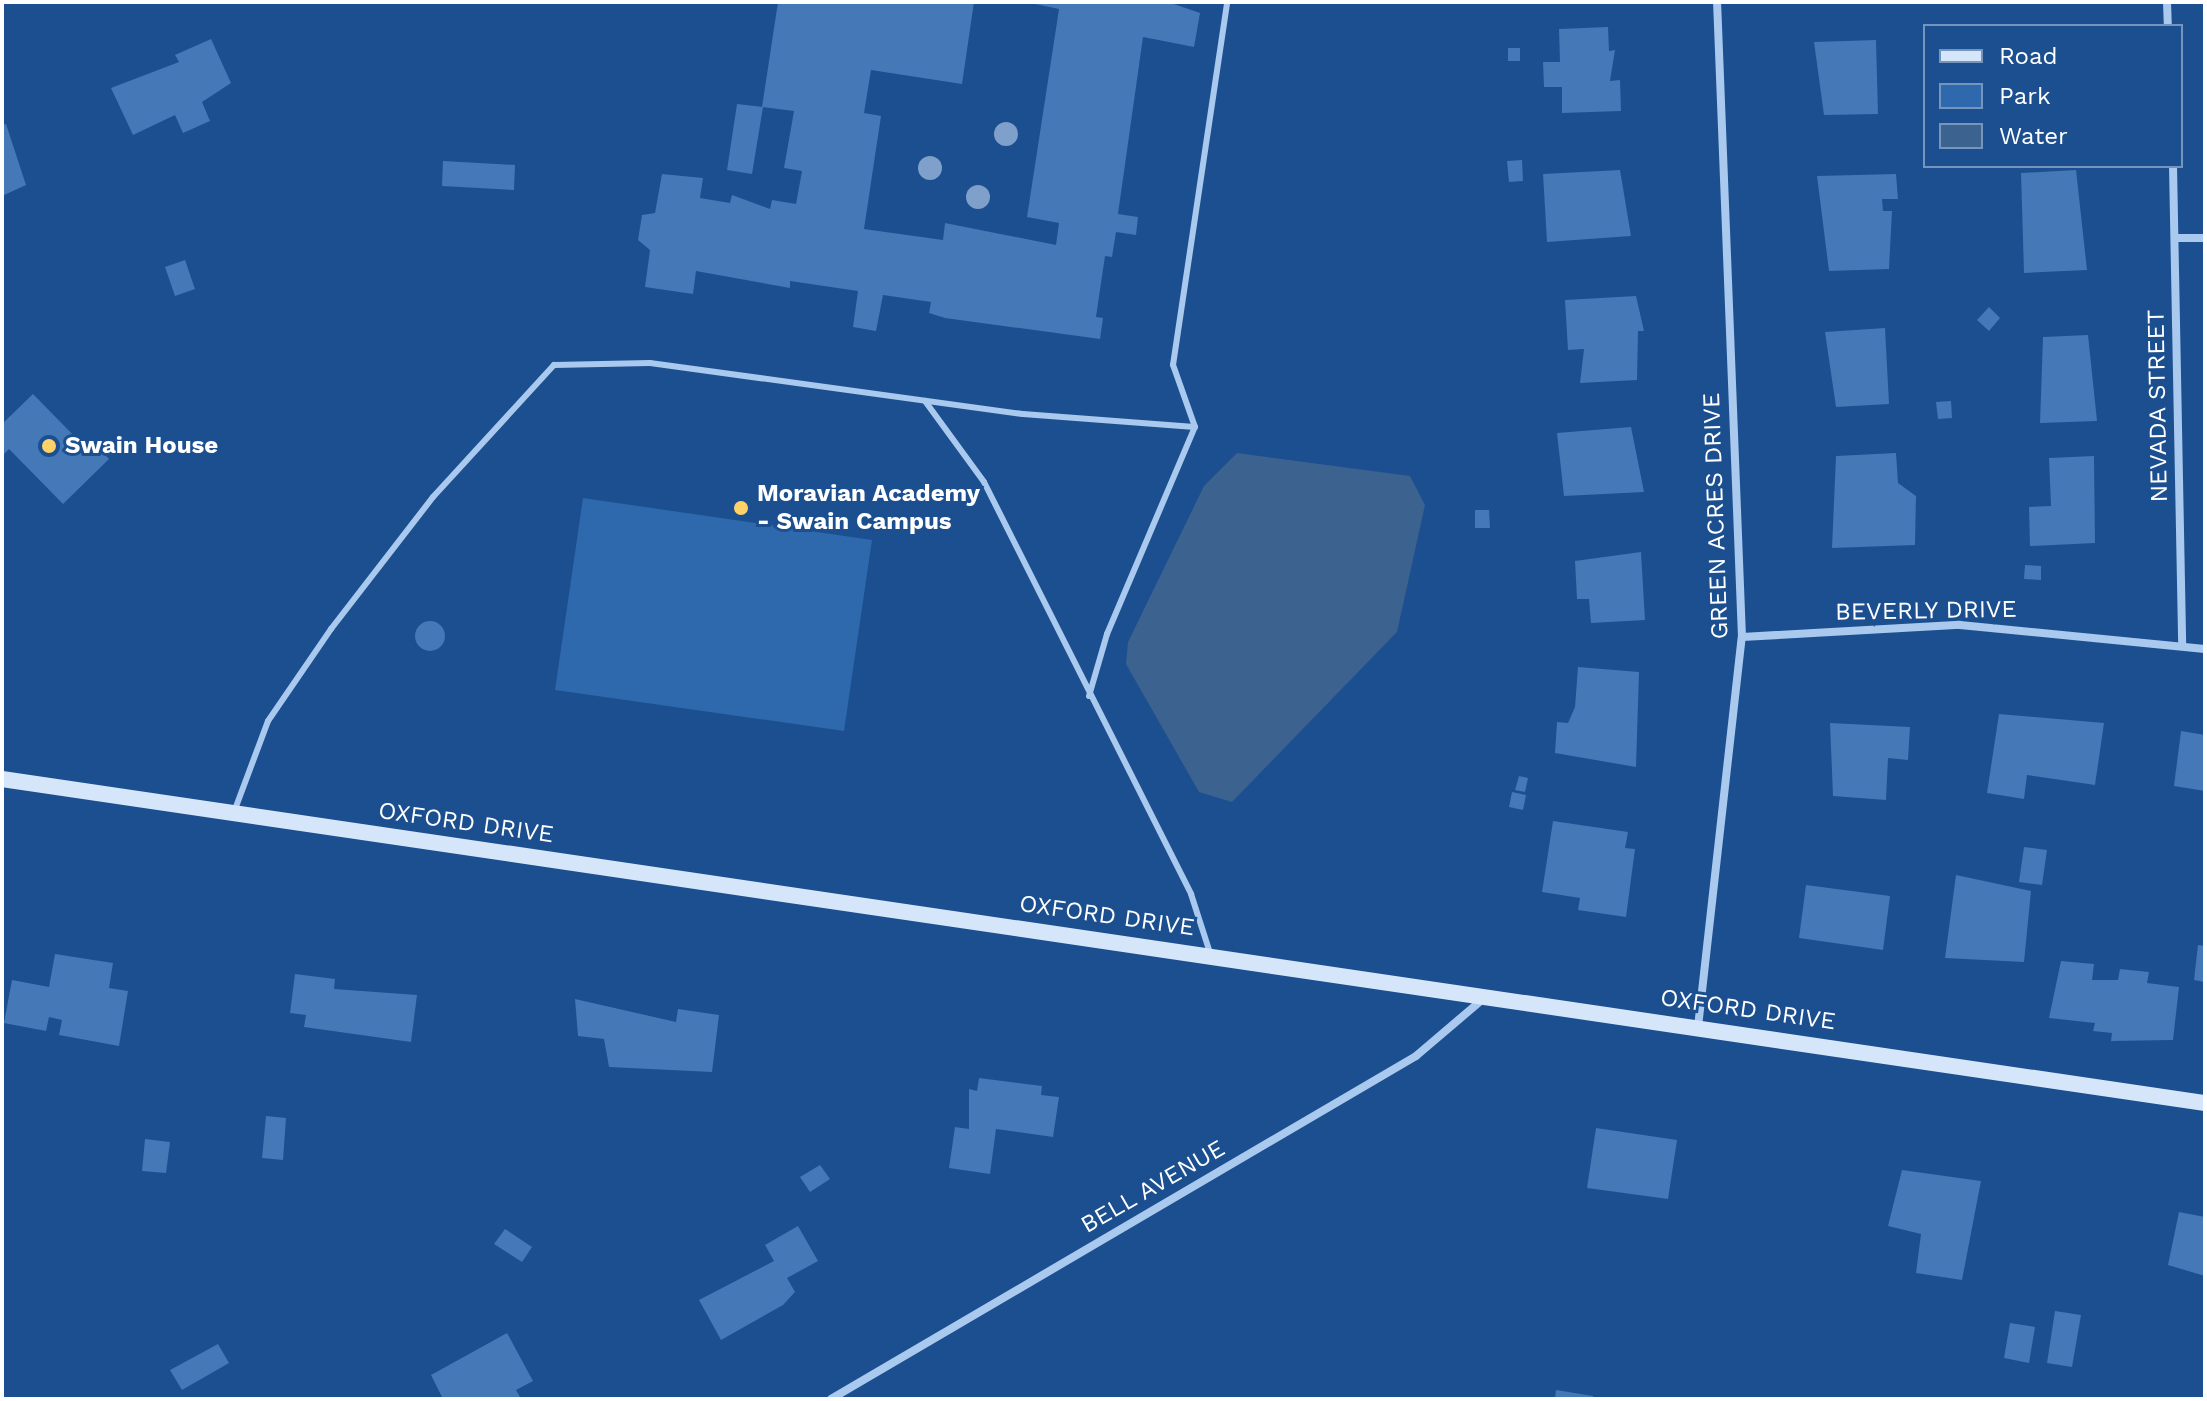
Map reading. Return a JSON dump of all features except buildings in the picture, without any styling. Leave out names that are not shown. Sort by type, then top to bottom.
[{"type":"main road","name":"OXFORD DRIVE","points":[[2,779],[2205,1103]]},
{"type":"street","name":"GREEN ACRES DRIVE","points":[[1698,1027],[1742,637],[1717,2]]},
{"type":"street","points":[[2167,2],[2168,24]]},
{"type":"street","name":"NEVADA STREET","points":[[2173,168],[2182,645]]},
{"type":"street","points":[[2175,238],[2205,238]]},
{"type":"street","name":"BEVERLY DRIVE","points":[[1742,637],[1960,625],[2205,649]]},
{"type":"street","name":"BELL AVENUE","points":[[831,1399],[1416,1056],[1487,996]]},
{"type":"lane","points":[[1089,696],[1107,634],[1195,427],[1173,365],[1227,2]]},
{"type":"lane","points":[[234,813],[268,721],[433,497],[554,365],[650,363],[925,401],[1195,427]]},
{"type":"lane","points":[[925,401],[984,482],[1191,894],[1211,956]]},
{"type":"green space","points":[[583,498],[872,540],[844,731],[555,690]]},
{"type":"water","points":[[1237,453],[1410,476],[1425,505],[1397,632],[1232,802],[1199,792],[1126,664],[1128,642],[1204,486]]},
{"type":"place","name":"Swain House","points":[[49,446]]},
{"type":"place","name":"Moravian Academy - Swain Campus","points":[[741,508]]}]
